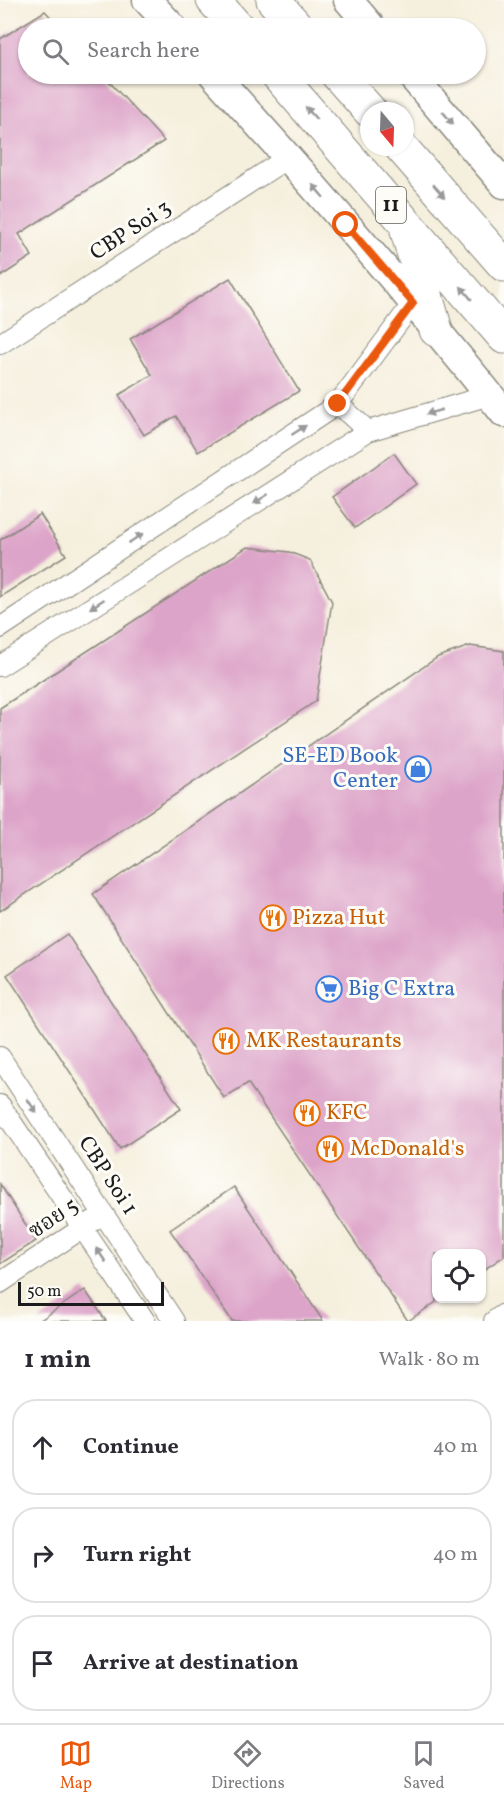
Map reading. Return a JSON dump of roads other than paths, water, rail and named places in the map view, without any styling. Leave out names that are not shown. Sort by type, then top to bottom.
[{"type":"highway","points":[[213,0],[229,18]]},
{"type":"highway","points":[[273,0],[289,18]]},
{"type":"highway","name":"11","points":[[286,84],[504,337]]},
{"type":"highway","points":[[346,84],[362,102]]},
{"type":"highway","name":"11","points":[[409,156],[504,265]]},
{"type":"highway","points":[[403,219],[436,330]]},
{"type":"main road","points":[[147,0],[164,18]]},
{"type":"main road","points":[[348,0],[363,18]]},
{"type":"main road","points":[[222,84],[289,158],[497,404]]},
{"type":"main road","points":[[419,84],[504,184]]},
{"type":"street","name":"CBP Soi 3","points":[[0,344],[289,158]]},
{"type":"street","points":[[0,628],[338,404],[413,303]]},
{"type":"street","points":[[338,404],[368,431]]},
{"type":"street","points":[[0,666],[368,431],[497,404]]},
{"type":"street","name":"CBP Soi 1","points":[[0,1057],[174,1321]]},
{"type":"street","points":[[0,1105],[145,1321]]},
{"type":"street","name":"ซอย 5","points":[[0,1283],[104,1214]]},
{"type":"street","points":[[494,1321],[504,1314]]},
{"type":"place","name":"SE-ED Book Center","points":[[418,769]]},
{"type":"place","name":"Pizza Hut","points":[[273,918]]},
{"type":"place","name":"Big C Extra","points":[[329,989]]},
{"type":"place","name":"MK Restaurants","points":[[226,1041]]},
{"type":"place","name":"KFC","points":[[307,1113]]},
{"type":"place","name":"McDonald's","points":[[330,1149]]}]
